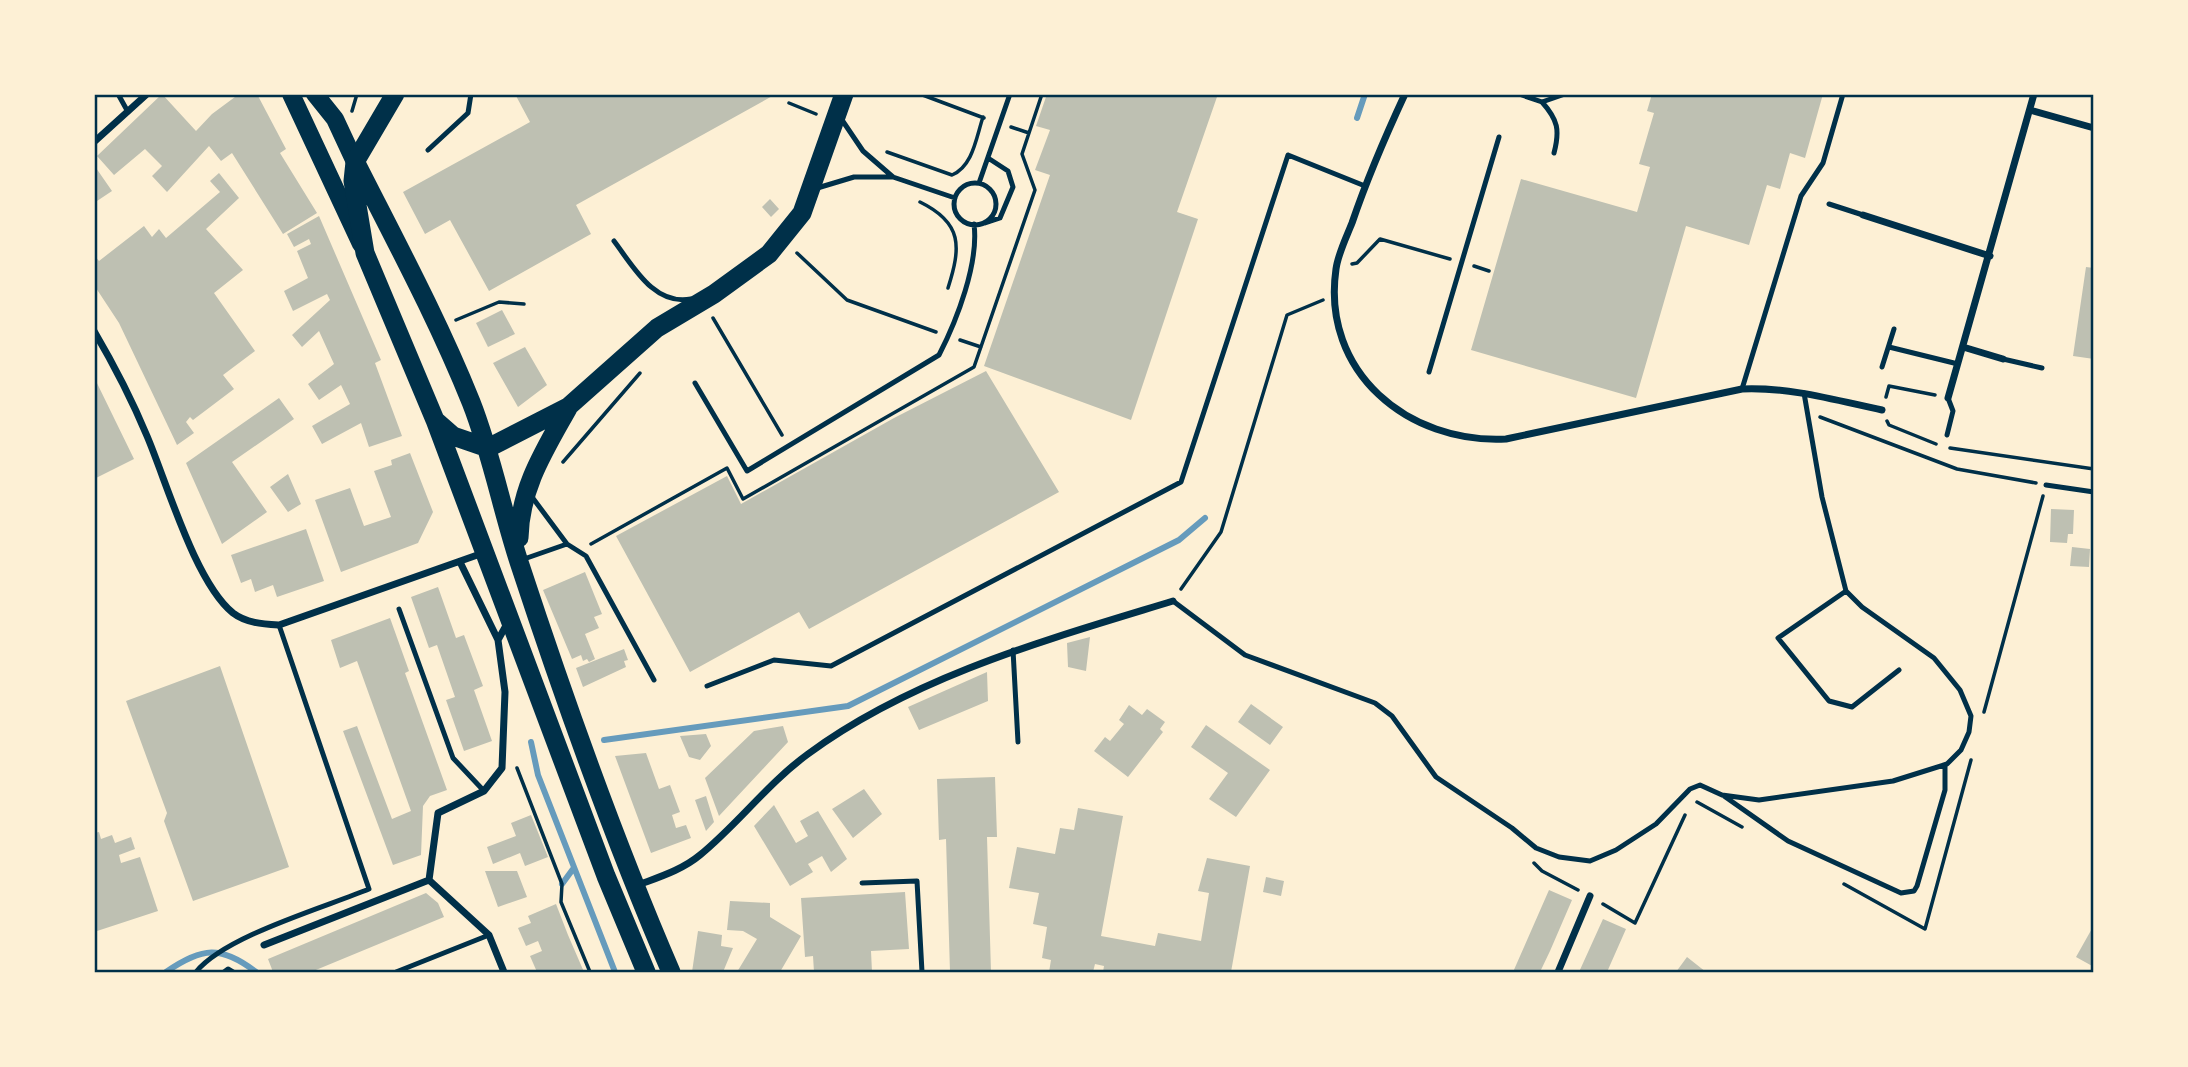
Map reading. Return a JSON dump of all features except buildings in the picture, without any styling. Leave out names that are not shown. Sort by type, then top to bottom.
[{"type":"highway","points":[[395,94],[355,162],[353,181],[365,253],[466,499],[646,972]]},
{"type":"highway","points":[[435,420],[453,436],[488,447],[568,407],[657,328],[709,298],[769,254],[796,223],[813,190],[830,115],[844,94]]},
{"type":"highway","points":[[355,162],[439,327],[488,447],[518,561],[634,886],[671,972]]},
{"type":"highway","points":[[518,561],[519,523],[528,481],[568,407]]},
{"type":"main road","points":[[291,94],[365,253]]},
{"type":"main road","points":[[316,94],[335,119],[355,162]]},
{"type":"street","points":[[94,142],[147,94]]},
{"type":"street","points":[[1405,94],[1365,186],[1336,267],[1334,295],[1341,341],[1365,380],[1386,403],[1416,422],[1451,435],[1477,440],[1506,439],[1742,389],[1770,388],[1804,393],[1882,410]]},
{"type":"street","points":[[1948,398],[2034,94]]},
{"type":"street","points":[[2030,110],[2094,128]]},
{"type":"street","points":[[1863,215],[1990,256]]},
{"type":"street","points":[[94,331],[146,434],[195,555],[220,600],[234,614],[253,623],[278,625],[485,552]]},
{"type":"street","points":[[1963,347],[2003,359]]},
{"type":"street","points":[[429,880],[438,813],[484,791],[502,768],[505,692],[498,640],[460,562]]},
{"type":"street","points":[[634,886],[677,870],[699,856],[808,753],[906,696],[1013,650],[1173,601]]},
{"type":"street","points":[[498,640],[510,618]]},
{"type":"street","points":[[429,880],[489,935],[504,972]]},
{"type":"street","points":[[264,945],[429,880]]},
{"type":"street","points":[[1558,972],[1590,896]]},
{"type":"lane","points":[[118,94],[128,112]]},
{"type":"lane","points":[[428,150],[468,113],[471,94]]},
{"type":"lane","points":[[979,183],[1010,94]]},
{"type":"lane","points":[[1519,94],[1542,102],[1556,118],[1559,134],[1554,153]]},
{"type":"lane","points":[[1542,102],[1565,94]]},
{"type":"lane","points":[[1742,389],[1801,195],[1823,163],[1843,94]]},
{"type":"lane","points":[[830,115],[863,151],[893,177]]},
{"type":"lane","points":[[1429,372],[1499,137]]},
{"type":"lane","points":[[706,685],[774,660],[831,666],[1181,482],[1288,155],[1365,186]]},
{"type":"lane","points":[[982,223],[991,218],[996,202],[992,191],[979,183],[967,185],[955,198],[956,212],[961,219],[974,224],[982,223],[1000,218],[1013,187],[1004,167],[988,158]]},
{"type":"lane","points":[[813,190],[854,177],[893,177],[955,198]]},
{"type":"lane","points":[[1829,204],[1863,215]]},
{"type":"lane","points":[[695,383],[747,471],[939,355],[949,336],[974,257],[974,224]]},
{"type":"lane","points":[[614,241],[649,286],[664,295],[684,300],[709,298]]},
{"type":"lane","points":[[1882,368],[1894,329]]},
{"type":"lane","points":[[1889,346],[1958,363]]},
{"type":"lane","points":[[2003,359],[2042,368]]},
{"type":"lane","points":[[1722,795],[1759,800],[1837,791],[1899,780],[1945,765],[1961,750],[1969,732],[1971,716],[1960,690],[1934,658],[1862,607],[1846,591],[1822,497],[1804,393]]},
{"type":"lane","points":[[1947,435],[1953,411],[1948,398]]},
{"type":"lane","points":[[528,481],[567,544],[586,556],[654,680]]},
{"type":"lane","points":[[2046,485],[2094,492]]},
{"type":"lane","points":[[518,561],[567,544]]},
{"type":"lane","points":[[1846,591],[1778,638],[1829,701],[1840,704],[1852,707],[1899,670]]},
{"type":"lane","points":[[1173,601],[1245,655],[1375,703],[1392,716],[1436,777],[1512,828],[1536,848],[1559,857],[1590,861],[1616,850],[1656,824],[1690,789],[1700,785],[1722,795],[1788,841],[1901,893],[1908,893],[1917,886],[1945,790],[1945,765]]},
{"type":"lane","points":[[399,609],[453,758],[484,791]]},
{"type":"lane","points":[[196,972],[205,961],[229,946],[369,889],[278,625]]},
{"type":"lane","points":[[1013,650],[1018,742]]},
{"type":"lane","points":[[862,883],[918,881],[922,972]]},
{"type":"lane","points":[[396,972],[489,935]]},
{"type":"lane","points":[[224,972],[228,969],[233,972]]},
{"type":"path","points":[[920,94],[1029,133]]},
{"type":"path","points":[[578,551],[727,468],[743,499],[974,367],[1035,190],[1022,154],[1042,94]]},
{"type":"path","points":[[789,103],[830,115]]},
{"type":"path","points":[[880,149],[952,175],[962,170],[967,163],[983,117]]},
{"type":"path","points":[[910,199],[938,211],[954,233],[957,258],[948,288]]},
{"type":"path","points":[[1336,267],[1357,263],[1380,239],[1489,271]]},
{"type":"path","points":[[788,259],[803,241]]},
{"type":"path","points":[[796,252],[846,300],[981,347]]},
{"type":"path","points":[[1173,601],[1221,532],[1287,315],[1334,295]]},
{"type":"path","points":[[709,298],[800,467]]},
{"type":"path","points":[[439,327],[499,302],[524,304]]},
{"type":"path","points":[[528,481],[548,482],[640,372]]},
{"type":"path","points":[[1948,398],[1889,386],[1882,410],[1889,425],[1944,447],[2094,470]]},
{"type":"path","points":[[1808,413],[1957,470],[2046,485]]},
{"type":"path","points":[[514,760],[562,884],[561,902],[590,972]]},
{"type":"waterway","points":[[1357,118],[1365,94]]},
{"type":"waterway","points":[[604,740],[848,706],[1179,540],[1205,518]]},
{"type":"waterway","points":[[531,742],[538,775],[615,972]]},
{"type":"waterway","points":[[562,884],[573,869]]},
{"type":"waterway","points":[[166,972],[190,958],[211,952],[232,957],[256,972]]}]
